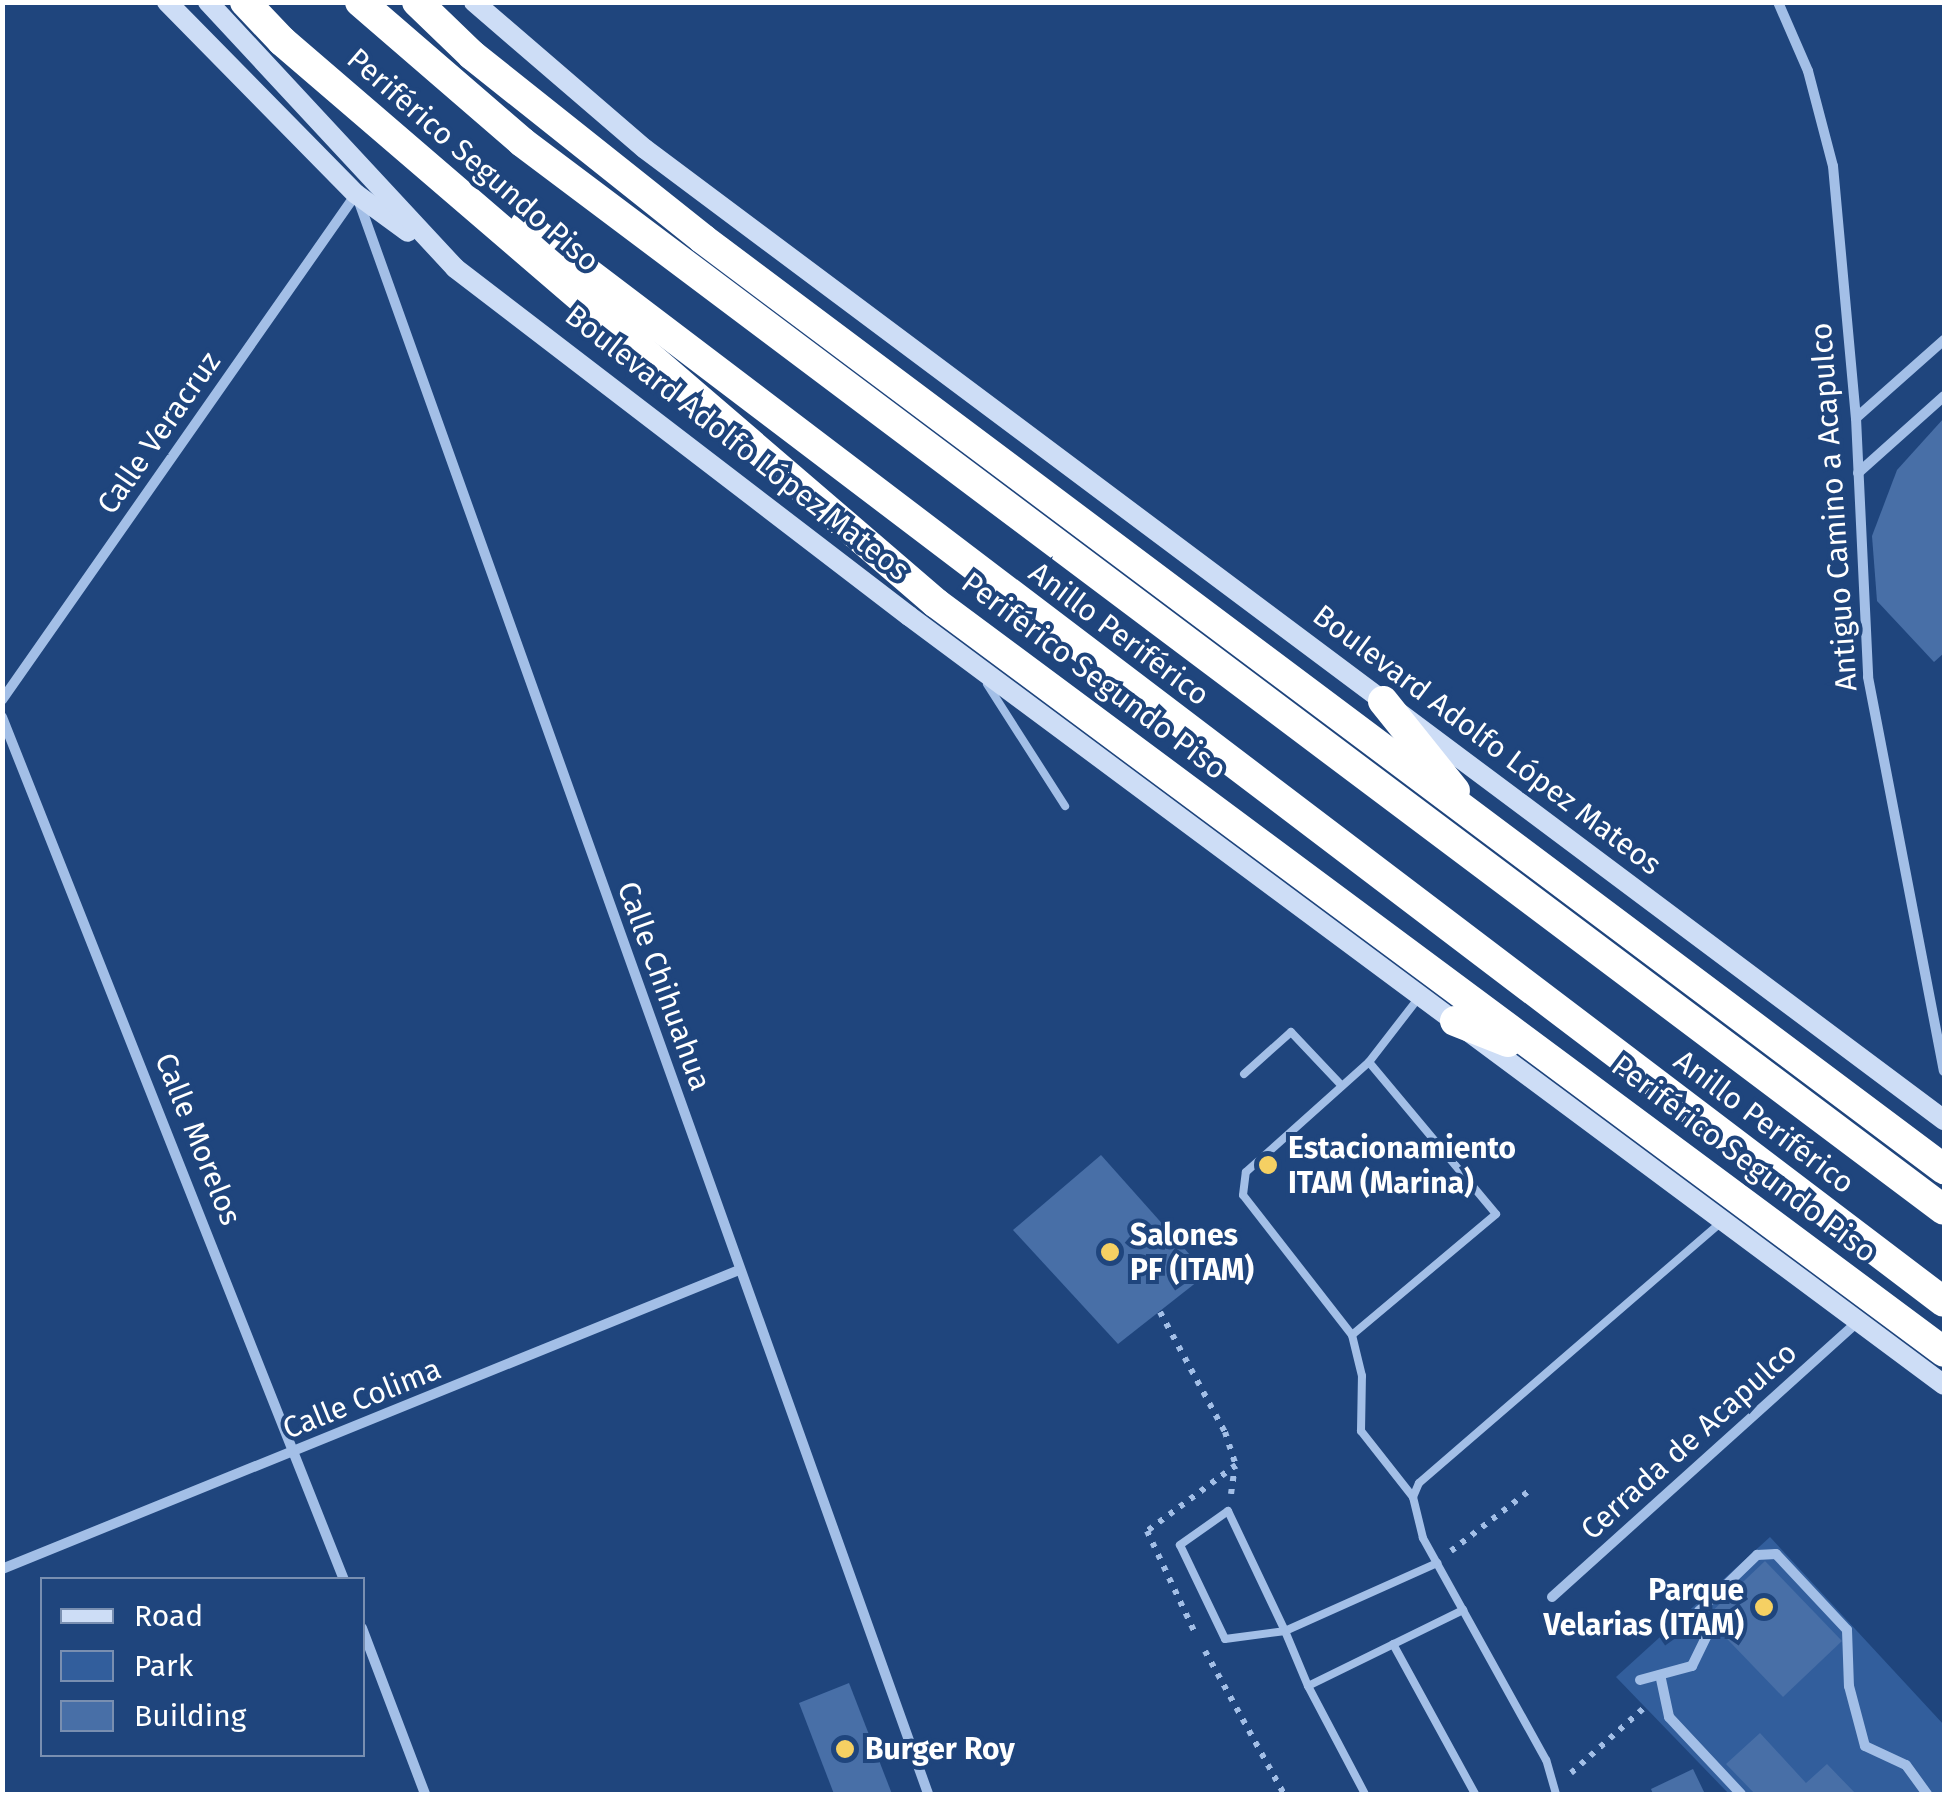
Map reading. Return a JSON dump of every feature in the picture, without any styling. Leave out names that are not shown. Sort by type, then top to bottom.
[{"type":"highway","name":"Periférico Segundo Piso","points":[[245,2],[282,42],[936,603],[1944,1352]]},
{"type":"highway","name":"Anillo Periférico","points":[[266,2],[483,194],[1944,1302]]},
{"type":"highway","name":"Anillo Periférico","points":[[360,2],[522,142],[1944,1210]]},
{"type":"highway","points":[[417,2],[472,55],[703,238],[1944,1170]]},
{"type":"highway","points":[[1383,700],[1550,912]]},
{"type":"highway","points":[[1455,1021],[1700,1118]]},
{"type":"main road","points":[[167,2],[356,194],[456,268]]},
{"type":"main road","name":"Boulevard Adolfo López Mateos","points":[[208,2],[456,268],[974,663],[1944,1385]]},
{"type":"main road","name":"Boulevard Adolfo López Mateos","points":[[481,5],[644,149],[1944,1120]]},
{"type":"street","name":"Antiguo Camino a Acapulco","points":[[1778,2],[1808,70],[1832,166],[1856,418],[1868,677],[1944,1071]]},
{"type":"street","name":"Calle Veracruz","points":[[2,700],[356,194]]},
{"type":"street","name":"Calle Chihuahua","points":[[356,194],[928,1794]]},
{"type":"street","points":[[1856,418],[1944,340]]},
{"type":"street","points":[[1858,472],[1944,396]]},
{"type":"street","name":"Calle Morelos","points":[[2,717],[343,1577]]},
{"type":"street","name":"Calle Colima","points":[[2,1569],[297,1454],[738,1270]]},
{"type":"street","name":"Cerrada de Acapulco","points":[[1552,1597],[1859,1321]]},
{"type":"street","points":[[1640,1680],[1661,1679],[1698,1658],[1712,1625],[1699,1612],[1757,1555],[1776,1554],[1842,1620],[1851,1644],[1848,1686],[1865,1746],[1906,1765],[1928,1794]]},
{"type":"street","points":[[365,1636],[425,1794]]},
{"type":"street","points":[[1661,1679],[1669,1718],[1741,1794]]},
{"type":"lane","points":[[974,663],[1065,806]]},
{"type":"lane","points":[[1420,995],[1370,1062],[1246,1172],[1244,1195],[1352,1335],[1362,1376],[1361,1431],[1414,1497],[1436,1562],[1556,1791]]},
{"type":"lane","points":[[1244,1074],[1291,1032],[1342,1086]]},
{"type":"lane","points":[[1352,1335],[1496,1214],[1370,1062]]},
{"type":"lane","points":[[1414,1497],[1419,1483],[1723,1220]]},
{"type":"lane","points":[[1365,1794],[1308,1686],[1285,1631],[1228,1511],[1180,1544],[1224,1639],[1285,1631],[1436,1562]]},
{"type":"lane","points":[[1308,1686],[1463,1610]]},
{"type":"lane","points":[[1393,1644],[1475,1794]]},
{"type":"path","points":[[1436,1562],[1529,1491]]},
{"type":"path","points":[[1556,1791],[1646,1706]]},
{"type":"green space","name":"Parque Velarias (ITAM)","points":[[1770,1537],[1944,1725],[1944,1794],[1729,1794],[1616,1677]]},
{"type":"building","points":[[1944,418],[1944,653],[1934,662],[1877,601],[1872,536],[1897,470]]},
{"type":"building","name":"Salones PF (ITAM)","points":[[1101,1155],[1207,1274],[1118,1344],[1013,1230]]},
{"type":"building","points":[[1765,1561],[1842,1641],[1783,1697],[1706,1617]]},
{"type":"building","name":"Burger Roy","points":[[849,1683],[892,1794],[834,1794],[799,1703]]},
{"type":"building","points":[[1760,1733],[1806,1783],[1827,1764],[1856,1794],[1755,1794],[1726,1764]]},
{"type":"building","points":[[1693,1769],[1705,1794],[1653,1794],[1651,1789]]},
{"type":"place","name":"Estacionamiento ITAM (Marina)","points":[[1268,1165]]},
{"type":"place","name":"Salones PF (ITAM)","points":[[1110,1252]]},
{"type":"place","name":"Parque Velarias (ITAM)","points":[[1764,1607]]},
{"type":"place","name":"Burger Roy","points":[[845,1749]]}]
